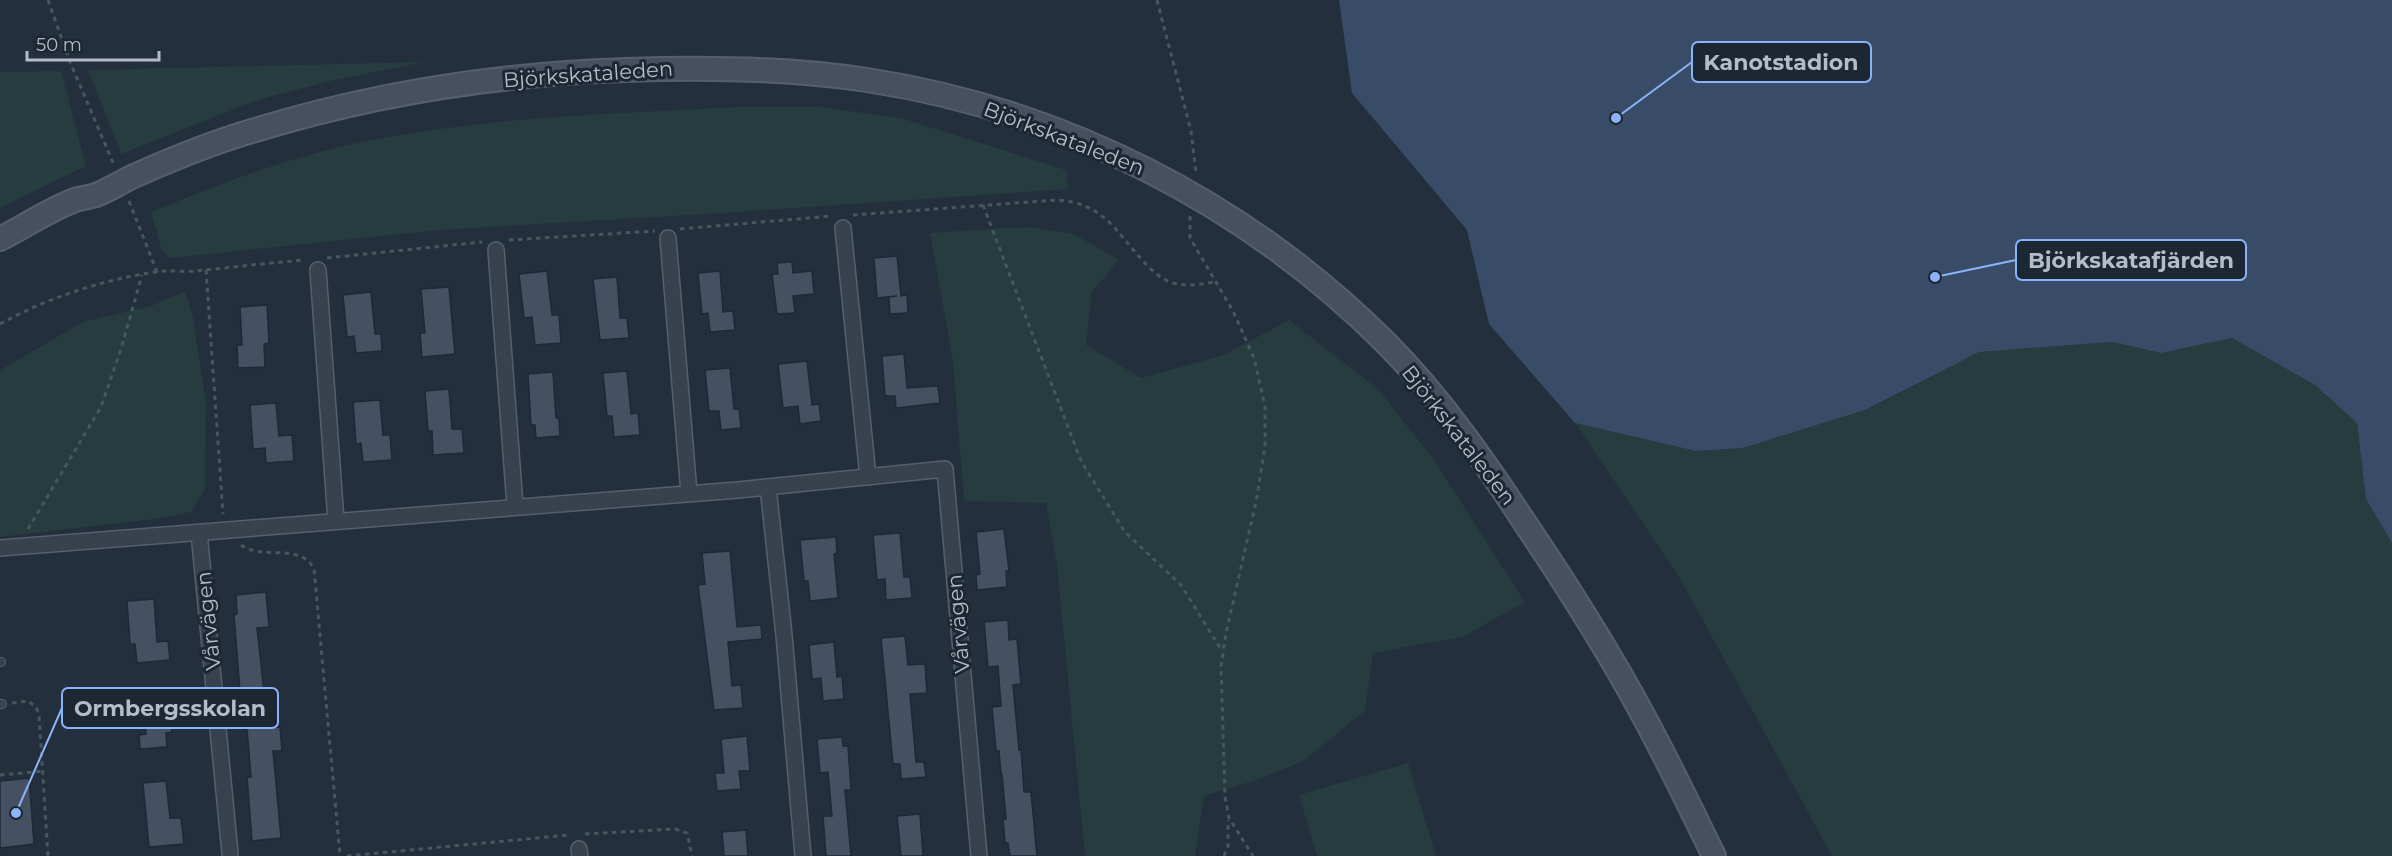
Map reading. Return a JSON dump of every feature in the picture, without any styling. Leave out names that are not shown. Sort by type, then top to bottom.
[{"type":"main road","name":"Björkskataleden","points":[[0,238],[75,201],[95,195],[180,156],[251,131],[335,109],[457,85],[530,76],[603,71],[683,68],[745,69],[861,79],[937,93],[992,108],[1115,153],[1165,178],[1239,223],[1291,260],[1352,311],[1388,345],[1422,382],[1458,427],[1504,490],[1574,597],[1641,711],[1714,856]]},
{"type":"main road","name":"Björkskataleden","points":[[0,256],[31,235],[79,209],[95,195]]},
{"type":"street","points":[[843,228],[868,477]]},
{"type":"street","points":[[668,233],[689,493]]},
{"type":"street","points":[[496,244],[515,506]]},
{"type":"street","points":[[314,263],[336,521]]},
{"type":"street","name":"Vårvägen","points":[[0,548],[768,487],[945,469],[979,856]]},
{"type":"street","points":[[768,487],[784,635],[803,856]]},
{"type":"street","name":"Vårvägen","points":[[199,533],[230,853]]},
{"type":"path","points":[[48,0],[70,62],[115,166]]},
{"type":"path","points":[[1157,0],[1191,131],[1196,174]]},
{"type":"path","points":[[127,197],[157,272]]},
{"type":"path","points":[[0,324],[43,303],[90,287],[157,272],[314,263],[496,244],[668,233],[1057,200],[1075,201],[1092,208],[1108,220],[1130,247],[1160,277],[1186,285],[1215,282]]},
{"type":"path","points":[[983,205],[1081,461],[1125,532],[1181,585],[1223,653]]},
{"type":"path","points":[[1191,212],[1190,238],[1233,311],[1254,358],[1263,389],[1266,422],[1265,447],[1257,501],[1223,653],[1222,722],[1228,818],[1228,846],[1224,856]]},
{"type":"path","points":[[206,270],[223,519],[236,542],[248,550],[299,555],[308,560],[314,569],[340,856]]},
{"type":"path","points":[[19,546],[62,469],[101,407],[121,349],[142,275]]},
{"type":"path","points":[[1,704],[28,702],[36,707],[39,715],[45,771],[48,856]]},
{"type":"path","points":[[0,775],[45,771]]},
{"type":"path","points":[[1228,818],[1253,856]]},
{"type":"path","points":[[347,856],[578,834],[675,829],[687,833],[692,856]]},
{"type":"path","points":[[404,851],[405,856]]},
{"type":"green space","points":[[425,62],[334,80],[258,100],[121,154],[88,70]]},
{"type":"green space","points":[[61,71],[86,166],[0,208],[0,72]]},
{"type":"green space","points":[[737,107],[819,107],[901,118],[1066,170],[1068,189],[439,230],[170,258],[162,251],[151,212],[276,165],[327,150],[400,135],[544,118]]},
{"type":"green space","points":[[1026,227],[1074,234],[1119,260],[1092,292],[1086,345],[1141,378],[1224,355],[1289,320],[1379,390],[1434,460],[1525,602],[1462,637],[1373,653],[1365,711],[1303,761],[1260,779],[1204,796],[1195,856],[1085,856],[1057,565],[1046,503],[964,501],[953,361],[930,233]]},
{"type":"green space","points":[[185,291],[193,317],[206,404],[205,489],[191,512],[154,519],[0,537],[0,370],[83,322],[151,306]]},
{"type":"green space","points":[[2232,338],[2315,385],[2357,423],[2366,499],[2392,543],[2392,856],[1832,856],[1678,575],[1575,423],[1696,451],[1743,448],[1865,410],[1978,352],[2112,342],[2161,353]]},
{"type":"green space","points":[[1408,763],[1436,856],[1317,856],[1299,795]]},
{"type":"water","points":[[1339,0],[2392,0],[2392,543],[2366,499],[2357,423],[2315,385],[2232,338],[2161,353],[2112,342],[1979,352],[1865,410],[1743,448],[1696,451],[1575,423],[1489,324],[1467,230],[1352,93]]},
{"type":"building","points":[[897,256],[901,296],[907,295],[908,313],[890,314],[889,297],[897,296],[877,298],[874,258]]},
{"type":"building","points":[[792,262],[793,273],[812,271],[814,294],[793,296],[795,313],[777,314],[772,274],[778,274],[777,263]]},
{"type":"building","points":[[547,271],[552,315],[559,315],[561,343],[535,345],[532,317],[524,318],[519,274]]},
{"type":"building","points":[[720,271],[723,312],[733,311],[735,330],[710,332],[708,313],[702,314],[698,273]]},
{"type":"building","points":[[617,277],[620,318],[627,318],[629,338],[600,340],[593,279]]},
{"type":"building","points":[[449,287],[455,354],[422,357],[420,333],[425,333],[421,289]]},
{"type":"building","points":[[371,292],[375,334],[381,334],[382,351],[356,353],[354,336],[347,337],[343,295]]},
{"type":"building","points":[[267,305],[269,343],[264,344],[265,367],[238,368],[237,345],[242,345],[240,307]]},
{"type":"building","points":[[904,354],[907,388],[938,386],[940,403],[896,408],[895,396],[885,396],[882,356]]},
{"type":"building","points":[[807,361],[812,405],[819,404],[821,421],[800,424],[798,406],[783,408],[778,364]]},
{"type":"building","points":[[730,368],[734,409],[739,409],[741,428],[721,430],[719,411],[709,411],[705,370]]},
{"type":"building","points":[[627,371],[631,414],[638,413],[640,435],[614,437],[612,416],[607,416],[603,373]]},
{"type":"building","points":[[553,372],[556,418],[559,418],[560,436],[536,438],[535,425],[531,425],[528,374]]},
{"type":"building","points":[[449,389],[452,429],[462,429],[464,453],[433,455],[432,431],[428,431],[425,391]]},
{"type":"building","points":[[380,400],[383,435],[390,435],[392,460],[363,462],[361,443],[356,444],[353,402]]},
{"type":"building","points":[[276,403],[279,436],[292,435],[294,461],[266,463],[265,448],[253,449],[250,405]]},
{"type":"building","points":[[1004,529],[1009,571],[1006,571],[1007,587],[977,590],[976,575],[980,574],[976,532]]},
{"type":"building","points":[[900,533],[904,577],[910,577],[912,598],[886,600],[885,579],[877,580],[873,535]]},
{"type":"building","points":[[836,537],[837,553],[834,554],[838,598],[810,601],[808,581],[804,581],[800,540]]},
{"type":"building","points":[[730,551],[737,627],[761,625],[762,639],[728,642],[732,686],[741,685],[743,708],[714,710],[698,585],[705,584],[702,553]]},
{"type":"building","points":[[266,592],[269,627],[257,628],[268,728],[280,727],[282,751],[273,751],[281,838],[252,841],[247,777],[251,777],[247,729],[243,730],[234,615],[237,614],[236,595]]},
{"type":"building","points":[[154,599],[157,642],[168,641],[170,660],[137,663],[135,644],[130,644],[127,601]]},
{"type":"building","points":[[1008,620],[1009,640],[1017,639],[1021,684],[1013,685],[1024,792],[1031,792],[1037,856],[1010,856],[1008,843],[1005,843],[1003,819],[1006,819],[1002,774],[999,751],[996,751],[992,707],[1001,706],[998,666],[988,667],[984,622]]},
{"type":"building","points":[[905,636],[908,665],[925,664],[927,693],[910,694],[916,762],[924,762],[926,777],[901,779],[900,764],[893,764],[881,638]]},
{"type":"building","points":[[834,642],[837,677],[842,676],[844,699],[823,701],[821,678],[812,679],[809,645]]},
{"type":"building","points":[[168,689],[172,732],[166,733],[167,747],[140,749],[139,735],[146,734],[142,691]]},
{"type":"building","points":[[747,736],[750,771],[739,771],[741,789],[717,791],[715,773],[724,773],[721,739]]},
{"type":"building","points":[[842,737],[843,746],[848,746],[851,790],[845,790],[851,856],[826,856],[823,816],[832,816],[828,772],[820,773],[817,739]]},
{"type":"building","points":[[29,778],[34,844],[0,848],[0,781]]},
{"type":"building","points":[[166,781],[170,818],[181,818],[184,844],[149,847],[143,783]]},
{"type":"building","points":[[920,814],[923,856],[901,856],[897,816]]},
{"type":"building","points":[[746,830],[748,856],[724,856],[722,832]]},
{"type":"place","name":"Kanotstadion","points":[[1616,118]]},
{"type":"place","name":"Björkskatafjärden","points":[[1935,277]]},
{"type":"place","name":"Ormbergsskolan","points":[[16,813]]}]
